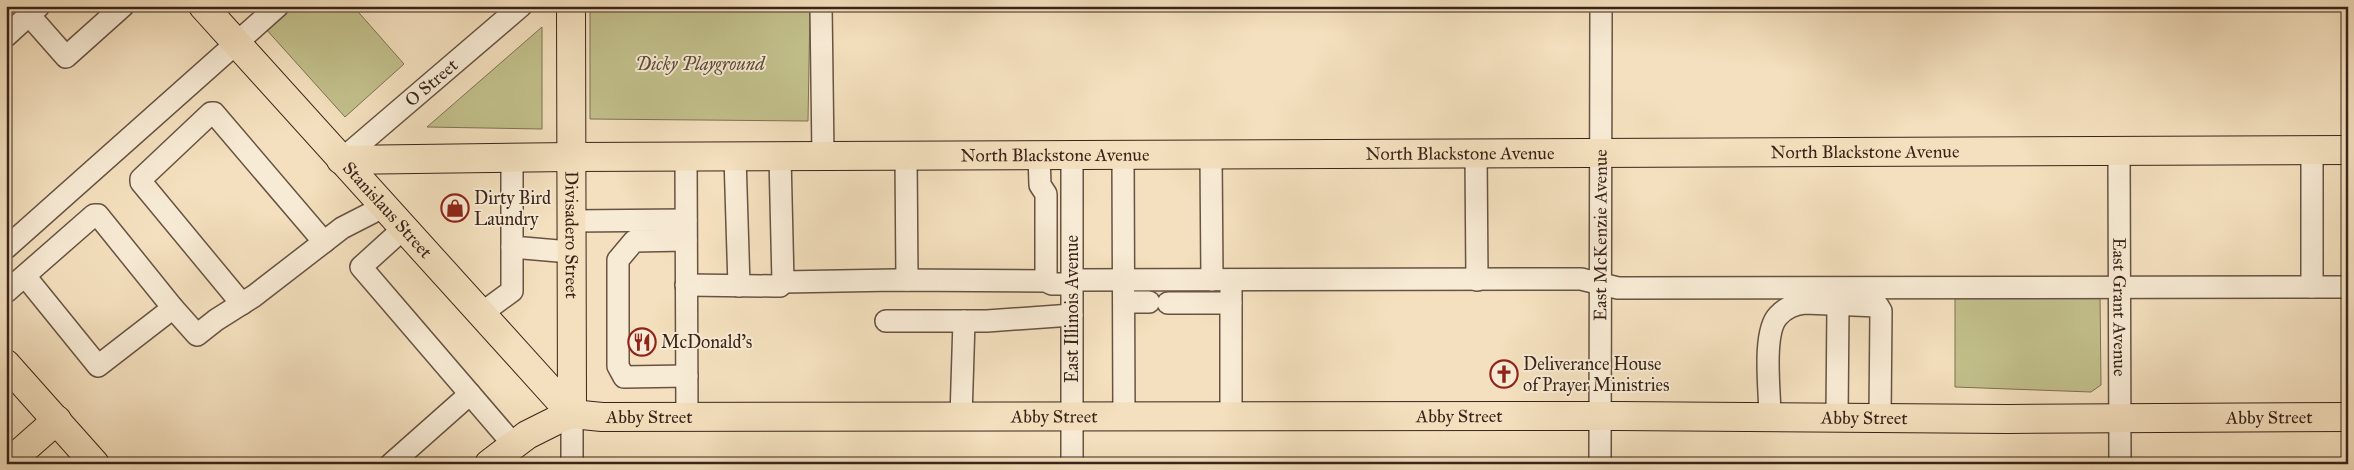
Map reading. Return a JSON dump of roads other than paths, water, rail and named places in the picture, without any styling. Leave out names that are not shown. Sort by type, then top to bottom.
[{"type":"main road","name":"Stanislaus Street","points":[[203,6],[572,414]]},
{"type":"main road","name":"Divisadero Street","points":[[571,6],[570,252],[572,414]]},
{"type":"main road","name":"North Blackstone Avenue","points":[[341,160],[1072,154],[1600,154],[2348,150]]},
{"type":"main road","points":[[6,364],[95,464]]},
{"type":"main road","name":"Abby Street","points":[[572,414],[602,417],[1770,416],[2120,419],[2348,417]]},
{"type":"main road","points":[[504,456],[539,428],[572,414]]},
{"type":"main road","points":[[7,464],[57,420]]},
{"type":"street","points":[[6,36],[34,11],[66,56],[124,6]]},
{"type":"street","points":[[6,248],[278,6]]},
{"type":"street","name":"O Street","points":[[341,160],[521,6]]},
{"type":"street","points":[[821,6],[823,156]]},
{"type":"street","name":"East McKenzie Avenue","points":[[1600,6],[1600,464]]},
{"type":"street","points":[[242,304],[141,182],[141,179],[212,113],[214,113],[324,242]]},
{"type":"street","points":[[2312,150],[2312,287]]},
{"type":"street","name":"East Grant Avenue","points":[[2119,151],[2120,464]]},
{"type":"street","name":"East Illinois Avenue","points":[[1072,154],[1072,464]]},
{"type":"street","points":[[1123,154],[1124,417]]},
{"type":"street","points":[[1211,154],[1221,280],[1231,303],[1231,417]]},
{"type":"street","points":[[1476,154],[1477,280]]},
{"type":"street","points":[[1039,155],[1040,185],[1046,194],[1046,281]]},
{"type":"street","points":[[906,156],[907,280]]},
{"type":"street","points":[[686,157],[687,417]]},
{"type":"street","points":[[734,157],[739,286]]},
{"type":"street","points":[[780,157],[783,282]]},
{"type":"street","points":[[482,313],[512,291],[512,158]]},
{"type":"street","points":[[1046,194],[1072,193]]},
{"type":"street","points":[[6,292],[94,214],[98,215],[197,335],[242,304],[342,228],[383,207]]},
{"type":"street","points":[[571,221],[686,230]]},
{"type":"street","points":[[404,229],[361,267],[470,394],[504,456]]},
{"type":"street","points":[[686,230],[634,241],[618,260],[618,366],[624,377],[687,376]]},
{"type":"street","points":[[512,248],[570,252]]},
{"type":"street","points":[[25,276],[98,366],[173,308]]},
{"type":"street","points":[[686,285],[780,286],[783,282],[907,280],[1046,281],[1052,284],[1124,280],[1581,279],[1618,288],[2348,287]]},
{"type":"street","points":[[1124,302],[1231,303]]},
{"type":"street","points":[[1770,416],[1770,330],[1777,317],[1795,304],[1838,304],[1878,306],[1881,311],[1880,417]]},
{"type":"street","points":[[1837,417],[1838,304]]},
{"type":"street","points":[[886,321],[964,321],[1072,315]]},
{"type":"street","points":[[961,417],[964,321]]},
{"type":"street","points":[[391,464],[470,394]]},
{"type":"street","name":"Divisadero Street","points":[[572,414],[572,464]]},
{"type":"place","name":"Dirty Bird Laundry","points":[[455,208]]},
{"type":"place","name":"McDonald's","points":[[642,342]]},
{"type":"place","name":"Deliverance House of Prayer Ministries","points":[[1504,374]]},
{"type":"park label","name":"Dicky Playground","points":[[700,64]]}]
